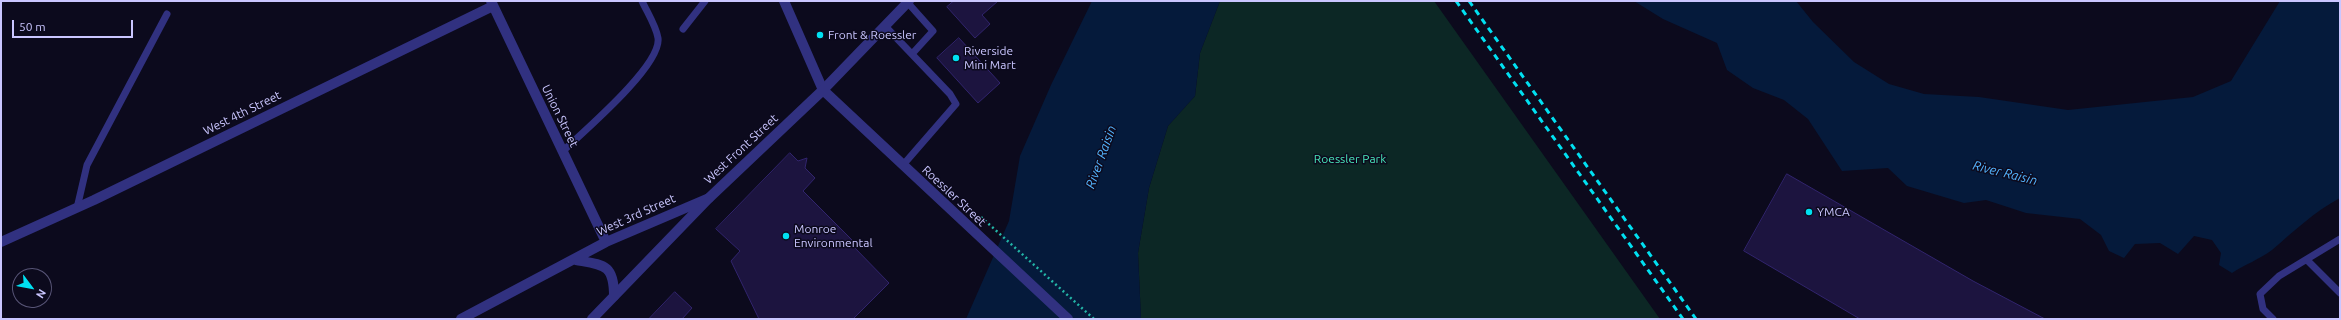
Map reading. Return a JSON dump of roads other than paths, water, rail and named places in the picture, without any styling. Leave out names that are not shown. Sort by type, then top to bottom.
[{"type":"street","points":[[784,1],[823,90]]},
{"type":"street","name":"West Front Street","points":[[592,319],[709,198],[823,90],[909,2]]},
{"type":"street","name":"Union Street","points":[[492,3],[606,242]]},
{"type":"street","name":"West 4th Street","points":[[1,242],[77,208],[492,3]]},
{"type":"street","name":"Roessler Street","points":[[823,90],[1068,319]]},
{"type":"street","name":"West 3rd Street","points":[[461,319],[576,260],[606,242],[709,198]]},
{"type":"street","points":[[576,260],[595,263],[608,269],[614,278],[614,296]]},
{"type":"lane","points":[[563,151],[622,95],[656,53],[658,38],[642,1]]},
{"type":"lane","points":[[683,28],[705,1]]},
{"type":"lane","points":[[909,2],[933,31],[912,54]]},
{"type":"lane","points":[[77,208],[87,165],[167,14]]},
{"type":"lane","points":[[885,26],[950,94],[956,104],[903,165]]},
{"type":"lane","points":[[2273,319],[2263,309],[2260,294],[2279,276],[2340,239]]},
{"type":"lane","points":[[2307,260],[2340,293]]},
{"type":"water","name":"River Raisin","points":[[1092,1],[1220,1],[1200,53],[1195,96],[1168,126],[1149,188],[1138,253],[1141,319],[966,319],[1009,221],[1020,156],[1051,85]]},
{"type":"water","name":"River Raisin","points":[[1634,1],[1796,1],[1813,22],[1854,62],[1889,84],[1924,94],[1979,97],[2068,110],[2193,97],[2231,81],[2280,1],[2340,1],[2340,198],[2296,229],[2272,250],[2232,273],[2219,265],[2221,253],[2212,240],[2194,236],[2178,254],[2160,243],[2135,244],[2124,258],[2109,251],[2101,235],[2080,219],[2026,213],[1986,200],[1964,203],[1907,186],[1888,168],[1842,171],[1808,119],[1784,100],[1753,88],[1727,70],[1717,43],[1663,19]]},
{"type":"railway","points":[[1456,1],[1683,319]]},
{"type":"railway","points":[[1469,1],[1696,319]]},
{"type":"place","name":"Front & Roessler","points":[[820,35]]},
{"type":"place","name":"Riverside Mini Mart","points":[[956,58]]},
{"type":"place","name":"YMCA","points":[[1809,212]]},
{"type":"place","name":"Monroe Environmental","points":[[786,236]]},
{"type":"park label","name":"Roessler Park","points":[[1350,159]]}]
